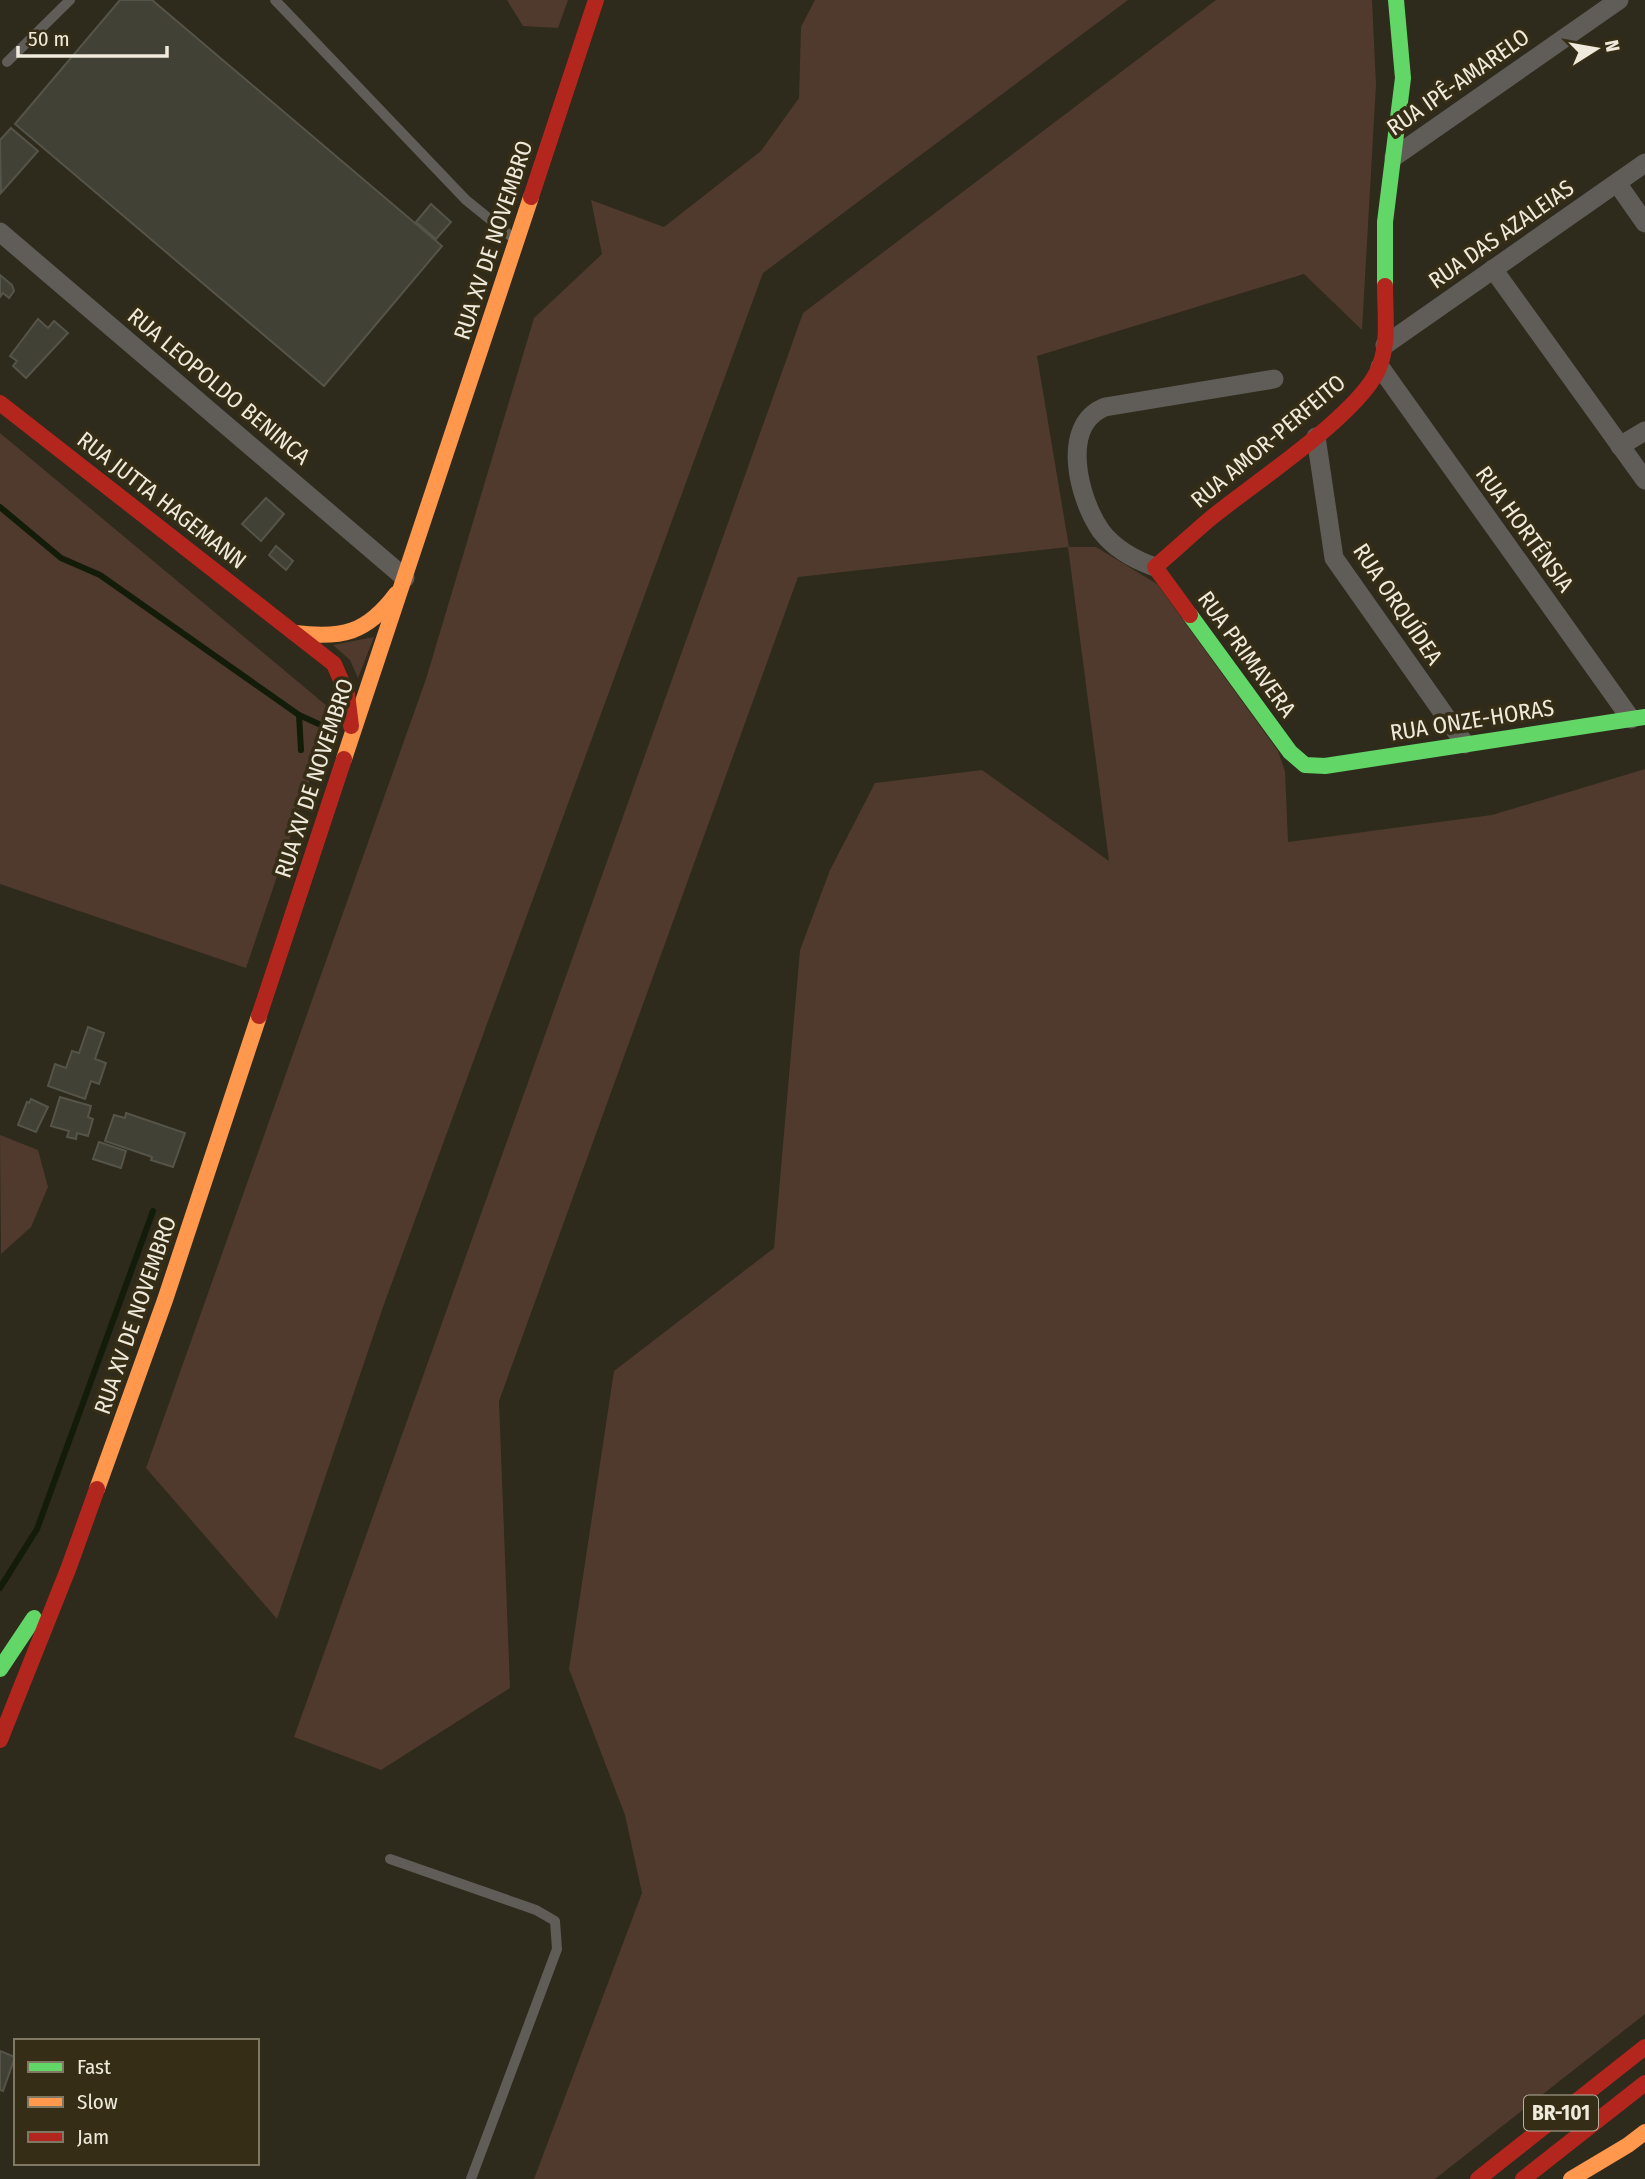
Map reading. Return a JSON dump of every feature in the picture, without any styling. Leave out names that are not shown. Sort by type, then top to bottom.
[{"type":"main road","name":"RUA XV DE NOVEMBRO","points":[[0,1740],[68,1567],[166,1300],[596,0]]},
{"type":"main road","name":"RUA AMOR-PERFEITO","points":[[1155,567],[1358,400],[1380,367],[1385,345],[1383,248],[1387,196],[1403,78],[1396,0]]},
{"type":"main road","name":"RUA JUTTA HAGEMANN","points":[[0,403],[334,664],[345,681],[350,705],[351,737]]},
{"type":"main road","name":"RUA PRIMAVERA","points":[[1155,567],[1290,752],[1305,765]]},
{"type":"main road","points":[[295,633],[322,637],[348,634],[359,629],[372,622],[390,603],[405,578]]},
{"type":"main road","name":"RUA ONZE-HORAS","points":[[1305,765],[1325,766],[1638,718]]},
{"type":"main road","name":"RUA XV DE NOVEMBRO","points":[[0,1668],[68,1567]]},
{"type":"main road","name":"BR-101","points":[[1478,2179],[1645,2047]]},
{"type":"main road","name":"BR-101","points":[[1523,2179],[1645,2083]]},
{"type":"main road","points":[[1571,2179],[1645,2133]]},
{"type":"street","name":"RUA IPÊ-AMARELO","points":[[1394,157],[1619,0]]},
{"type":"street","name":"RUA DAS AZALEIAS","points":[[1385,345],[1645,163]]},
{"type":"street","points":[[1617,183],[1645,223]]},
{"type":"street","name":"RUA LEOPOLDO BENINCA","points":[[0,232],[405,578]]},
{"type":"street","points":[[1493,270],[1645,480]]},
{"type":"street","name":"RUA HORTÊNSIA","points":[[1380,367],[1638,718]]},
{"type":"street","points":[[1155,567],[1117,547],[1102,533],[1087,506],[1079,481],[1078,463],[1080,437],[1086,420],[1094,411],[1105,407],[1274,379]]},
{"type":"street","points":[[1620,446],[1645,432]]},
{"type":"street","name":"RUA ORQUÍDEA","points":[[1316,437],[1334,558],[1465,744]]},
{"type":"lane","points":[[6,62],[70,0]]},
{"type":"lane","points":[[275,0],[466,200],[517,240]]},
{"type":"lane","points":[[390,1859],[536,1910],[555,1920],[556,1949],[471,2179]]},
{"type":"shaded area","points":[[507,0],[568,0],[558,28],[523,26]]},
{"type":"shaded area","points":[[815,0],[1128,0],[763,273],[383,1307],[277,1619],[146,1468],[426,679],[534,318],[602,254],[591,200],[664,227],[761,151],[799,98],[801,27]]},
{"type":"shaded area","points":[[1216,0],[1372,0],[1376,85],[1362,330],[1304,274],[1037,356],[1069,547],[1096,547],[1157,584],[1278,751],[1285,771],[1288,842],[1492,815],[1645,769],[1645,2014],[1435,2179],[534,2179],[642,1893],[625,1815],[569,1669],[614,1371],[774,1248],[800,950],[830,870],[875,783],[982,770],[1109,861],[1068,547],[798,577],[499,1401],[510,1688],[381,1770],[294,1737],[803,313]]},
{"type":"shaded area","points":[[0,433],[333,711],[246,968],[0,884]]},
{"type":"shaded area","points":[[374,637],[358,678],[350,660],[333,645]]},
{"type":"shaded area","points":[[0,1135],[38,1150],[48,1187],[31,1227],[1,1254]]},
{"type":"building","points":[[120,0],[152,0],[442,246],[324,386],[15,124]]},
{"type":"building","points":[[11,128],[38,151],[1,193],[0,140]]},
{"type":"building","points":[[431,204],[451,222],[436,239],[416,222]]},
{"type":"building","points":[[0,275],[12,285],[14,291],[9,298],[3,293],[0,297]]},
{"type":"building","points":[[38,319],[48,328],[54,321],[68,333],[26,378],[13,366],[17,361],[10,356]]},
{"type":"building","points":[[266,498],[284,514],[261,541],[242,524]]},
{"type":"building","points":[[276,546],[293,561],[286,570],[269,555]]},
{"type":"building","points":[[88,1027],[104,1033],[95,1059],[106,1063],[99,1084],[91,1081],[85,1099],[48,1086],[55,1064],[66,1068],[72,1051],[79,1053]]},
{"type":"building","points":[[60,1097],[91,1106],[88,1117],[93,1119],[88,1136],[77,1133],[76,1139],[67,1137],[69,1131],[51,1126]]},
{"type":"building","points":[[31,1099],[48,1107],[36,1132],[18,1125],[27,1102]]},
{"type":"building","points":[[126,1113],[185,1133],[173,1167],[105,1141],[114,1115],[125,1118]]},
{"type":"building","points":[[99,1142],[126,1151],[121,1168],[93,1159]]},
{"type":"building","points":[[0,2051],[14,2057],[14,2060],[3,2091],[0,2090]]},
{"type":"waterway","points":[[0,507],[61,558],[100,575],[299,715],[321,725]]},
{"type":"waterway","points":[[299,715],[301,750]]},
{"type":"waterway","points":[[0,1588],[37,1529],[153,1211]]},
{"type":"traffic: fast","points":[[1385,286],[1385,222],[1403,78],[1396,0]]},
{"type":"traffic: fast","points":[[1190,615],[1290,752],[1305,765],[1325,766],[1645,717]]},
{"type":"traffic: fast","points":[[0,1669],[34,1618]]},
{"type":"traffic: slow","points":[[344,759],[531,197]]},
{"type":"traffic: slow","points":[[295,633],[327,635],[352,630],[375,617],[396,594]]},
{"type":"traffic: slow","points":[[97,1489],[165,1300],[259,1016]]},
{"type":"traffic: slow","points":[[1571,2179],[1645,2132]]},
{"type":"traffic: jam","points":[[531,197],[596,0]]},
{"type":"traffic: jam","points":[[1190,615],[1155,567],[1211,518],[1305,446],[1353,404],[1370,383],[1383,356],[1386,326],[1385,286]]},
{"type":"traffic: jam","points":[[0,403],[334,664],[347,694],[351,726]]},
{"type":"traffic: jam","points":[[259,1016],[344,759]]},
{"type":"traffic: jam","points":[[0,1740],[97,1489]]},
{"type":"traffic: jam","points":[[1478,2179],[1645,2047]]},
{"type":"traffic: jam","points":[[1523,2179],[1645,2083]]}]
